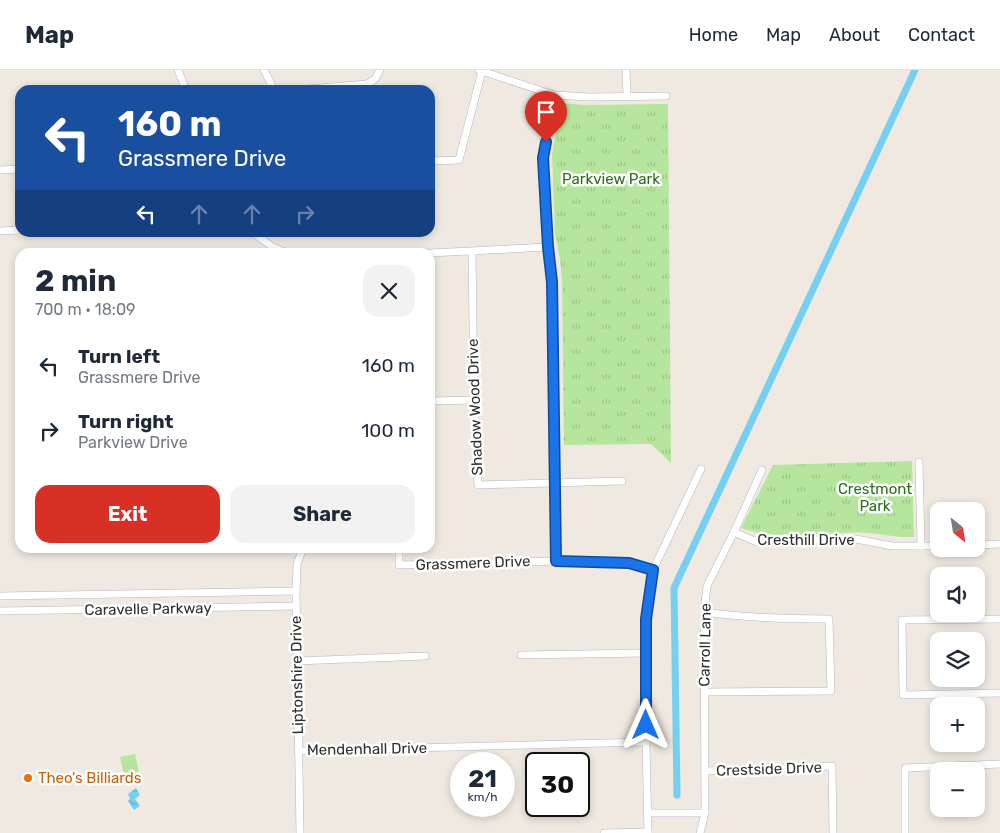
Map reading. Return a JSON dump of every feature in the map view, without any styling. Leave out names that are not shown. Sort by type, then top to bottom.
[{"type":"street","points":[[178,70],[184,85]]},
{"type":"street","points":[[264,70],[272,85]]},
{"type":"street","points":[[355,85],[367,84],[375,79],[380,70]]},
{"type":"street","points":[[626,70],[627,96]]},
{"type":"street","points":[[435,161],[459,160],[481,71],[554,95],[589,97],[666,96]]},
{"type":"street","points":[[554,95],[543,158],[552,282],[556,561]]},
{"type":"street","points":[[0,170],[15,169]]},
{"type":"street","points":[[0,231],[15,230]]},
{"type":"street","points":[[259,237],[275,248]]},
{"type":"street","points":[[435,253],[548,247]]},
{"type":"street","name":"Shadow Wood Drive","points":[[472,252],[474,400],[478,485],[555,482]]},
{"type":"street","points":[[435,401],[474,400]]},
{"type":"street","points":[[920,462],[921,546]]},
{"type":"street","points":[[604,833],[648,833],[646,619],[653,570],[700,469]]},
{"type":"street","name":"Carroll Lane","points":[[700,833],[705,813],[704,612],[707,586],[762,470]]},
{"type":"street","points":[[555,482],[622,481]]},
{"type":"street","name":"Cresthill Drive","points":[[734,532],[757,542],[856,539],[892,546],[930,546]]},
{"type":"street","points":[[985,545],[1000,544]]},
{"type":"street","name":"Liptonshire Drive","points":[[300,833],[296,591],[297,564],[301,553]]},
{"type":"street","name":"Grassmere Drive","points":[[399,553],[399,566],[556,561],[629,563],[653,570]]},
{"type":"street","name":"Caravelle Parkway","points":[[0,596],[296,591]]},
{"type":"street","name":"Caravelle Parkway","points":[[0,611],[296,606]]},
{"type":"street","points":[[704,612],[774,619],[830,619],[831,691],[705,692]]},
{"type":"street","points":[[1000,619],[902,620],[903,695],[1000,693]]},
{"type":"street","points":[[521,655],[647,653]]},
{"type":"street","points":[[296,661],[424,656]]},
{"type":"street","name":"Mendenhall Drive","points":[[298,751],[646,742]]},
{"type":"street","points":[[905,833],[905,768],[1000,764]]},
{"type":"street","name":"Crestside Drive","points":[[705,771],[832,766],[832,833]]},
{"type":"street","points":[[648,813],[705,813]]},
{"type":"green space","name":"Parkview Park","points":[[561,103],[584,105],[668,104],[671,463],[651,444],[564,445],[562,280],[555,234],[552,154]]},
{"type":"green space","name":"Crestmont Park","points":[[912,461],[914,537],[852,533],[772,535],[741,528],[773,465]]},
{"type":"green space","points":[[135,754],[139,772],[124,775],[120,757]]},
{"type":"water","points":[[136,788],[140,795],[135,799],[140,806],[134,810],[128,801],[130,799],[128,794]]},
{"type":"waterway","points":[[677,795],[674,588],[915,70]]},
{"type":"place","name":"Theo's Billiards","points":[[28,778]]},
{"type":"route","points":[[546,142],[543,158],[552,282],[556,561],[629,563],[653,570],[646,619],[646,725]]}]
